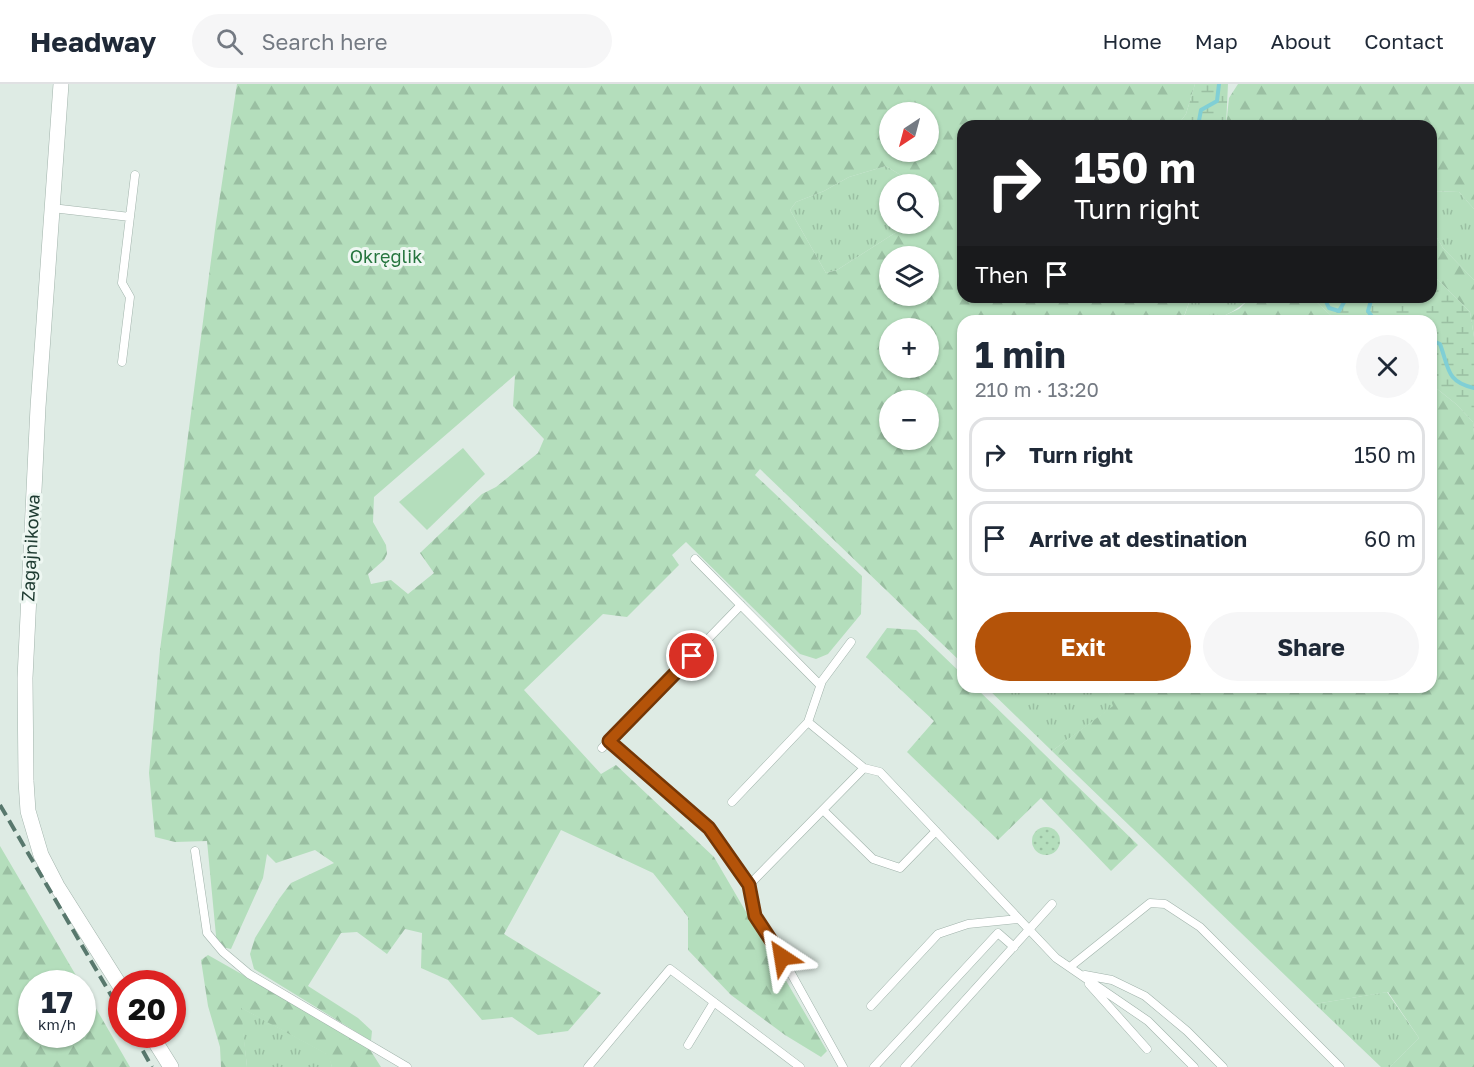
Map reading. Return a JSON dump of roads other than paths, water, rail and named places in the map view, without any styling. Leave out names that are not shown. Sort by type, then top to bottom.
[{"type":"street","name":"Zagajnikowa","points":[[62,84],[38,407],[26,666],[26,781],[28,811],[41,855],[57,886],[110,970]]},
{"type":"street","points":[[159,1048],[171,1067]]},
{"type":"lane","points":[[122,362],[130,297],[122,283],[135,175]]},
{"type":"lane","points":[[52,208],[130,217]]},
{"type":"lane","points":[[695,559],[820,685]]},
{"type":"lane","points":[[602,748],[741,605]]},
{"type":"lane","points":[[732,802],[808,722],[820,685],[852,642]]},
{"type":"lane","points":[[808,722],[864,768],[880,772],[1056,958],[1148,1021],[1194,1067]]},
{"type":"lane","points":[[609,741],[709,828],[749,885],[755,916],[782,957],[843,1067]]},
{"type":"lane","points":[[749,885],[864,768]]},
{"type":"lane","points":[[823,810],[873,859],[900,868],[936,831]]},
{"type":"lane","points":[[195,850],[207,933],[223,952],[249,974],[407,1067]]},
{"type":"lane","points":[[1070,967],[1150,903],[1165,904],[1200,927],[1340,1067]]},
{"type":"lane","points":[[905,1067],[1052,904]]},
{"type":"lane","points":[[871,1006],[938,934],[968,924],[1019,919]]},
{"type":"lane","points":[[874,1067],[998,933],[1014,947]]},
{"type":"lane","points":[[588,1067],[670,969],[800,1067]]},
{"type":"lane","points":[[1080,974],[1148,1049]]},
{"type":"lane","points":[[1080,974],[1112,980],[1145,996],[1187,1031],[1223,1067]]},
{"type":"lane","points":[[688,1045],[714,1002]]},
{"type":"waterway","points":[[1199,120],[1201,110],[1217,101],[1219,84]]},
{"type":"waterway","points":[[1327,303],[1329,308],[1339,311],[1344,303]]},
{"type":"waterway","points":[[1370,303],[1368,311],[1371,315]]},
{"type":"waterway","points":[[1437,343],[1440,344],[1453,378],[1474,388]]},
{"type":"railway","points":[[0,805],[108,990]]},
{"type":"railway","points":[[141,1048],[152,1067]]},
{"type":"park label","name":"Okręglik","points":[[386,257]]}]
